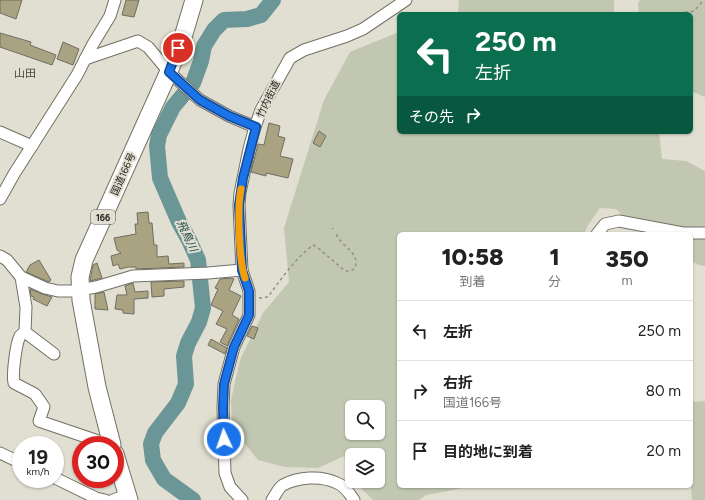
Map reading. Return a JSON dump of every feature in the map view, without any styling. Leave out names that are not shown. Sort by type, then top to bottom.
[{"type":"highway","name":"国道166号","points":[[110,436],[98,387],[81,300],[80,277],[84,260],[169,72],[183,37],[194,0]]},
{"type":"highway","name":"国道166号","points":[[121,488],[123,498]]},
{"type":"street","points":[[0,199],[77,75],[110,16],[115,0]]},
{"type":"street","name":"竹内街道","points":[[242,500],[230,487],[225,473],[223,408],[224,384],[234,347],[249,315],[249,291],[242,270],[239,205],[240,193],[261,110],[290,58],[304,50],[347,36],[363,29],[406,0]]},
{"type":"street","points":[[86,59],[138,41],[148,47],[169,72],[200,100],[229,116],[256,127]]},
{"type":"street","points":[[0,132],[32,146]]},
{"type":"street","points":[[598,232],[604,224],[619,221],[678,232]]},
{"type":"street","points":[[693,233],[705,233]]},
{"type":"street","points":[[0,256],[7,260],[20,276],[45,288],[58,291],[80,290],[96,287],[133,276],[242,270]]},
{"type":"street","points":[[20,276],[26,307],[25,332],[20,336],[12,378],[14,383],[35,394],[44,407],[39,421],[83,436]]},
{"type":"street","points":[[25,332],[54,354]]},
{"type":"street","points":[[0,453],[12,459]]},
{"type":"street","points":[[272,500],[282,486],[300,479],[319,478],[337,483],[346,489],[354,500]]},
{"type":"street","points":[[64,482],[96,498],[105,500]]},
{"type":"path","points":[[687,12],[694,11],[704,0]]},
{"type":"path","points":[[250,299],[268,297],[300,257],[312,246],[317,247],[345,272],[351,271],[355,268],[356,259],[354,254],[337,236],[336,232]]},
{"type":"green space","points":[[459,0],[614,0],[614,12],[458,12]]},
{"type":"green space","points":[[640,0],[705,0],[705,97],[693,92],[693,12],[639,12],[638,3]]},
{"type":"green space","points":[[397,33],[397,134],[659,134],[662,159],[686,161],[705,171],[705,266],[693,262],[693,232],[642,232],[616,209],[600,208],[585,232],[397,232],[397,488],[463,488],[426,495],[419,500],[373,500],[361,488],[385,488],[385,448],[345,448],[345,458],[344,456],[318,468],[285,467],[258,460],[237,434],[232,424],[231,400],[240,360],[263,313],[289,282],[284,228],[324,100],[350,52]]},
{"type":"green space","points":[[705,401],[705,500],[692,500],[693,402]]},
{"type":"building","points":[[0,0],[22,0],[16,19],[0,13]]},
{"type":"building","points":[[126,0],[139,0],[134,17],[122,15]]},
{"type":"building","points":[[0,33],[31,42],[30,45],[56,55],[52,65],[0,47]]},
{"type":"building","points":[[63,42],[79,49],[73,65],[57,59]]},
{"type":"building","points":[[269,123],[280,126],[278,136],[285,138],[280,156],[293,159],[288,178],[266,173],[266,176],[251,172],[258,144],[264,145]]},
{"type":"building","points":[[319,131],[326,136],[320,147],[313,143]]},
{"type":"building","points":[[148,212],[149,223],[152,223],[154,245],[157,245],[157,257],[168,256],[169,264],[184,263],[184,267],[136,269],[136,267],[128,267],[120,269],[118,264],[113,266],[111,256],[121,253],[117,250],[114,238],[136,234],[135,224],[138,224],[137,213]]},
{"type":"building","points":[[39,260],[51,280],[49,282],[26,272],[30,265]]},
{"type":"building","points":[[97,263],[102,278],[90,281],[93,265]]},
{"type":"building","points":[[220,279],[234,279],[229,290],[241,296],[232,315],[239,319],[227,346],[220,342],[227,329],[216,324],[223,311],[211,305],[218,289],[215,288]]},
{"type":"building","points":[[184,281],[184,287],[164,289],[164,296],[152,297],[151,282]]},
{"type":"building","points":[[133,283],[135,292],[148,291],[148,298],[134,299],[134,314],[123,313],[123,310],[115,309],[117,295],[127,295],[125,286]]},
{"type":"building","points":[[30,289],[52,297],[47,306],[33,299],[34,297],[31,296]]},
{"type":"building","points":[[104,292],[108,310],[95,309],[95,294]]},
{"type":"building","points":[[252,326],[258,328],[254,339],[247,336]]},
{"type":"building","points":[[211,339],[227,348],[225,354],[208,345]]},
{"type":"waterway","name":"飛鳥川","points":[[193,500],[164,479],[153,460],[151,444],[155,433],[178,403],[186,384],[184,356],[188,343],[199,322],[203,308],[198,260],[179,222],[160,178],[157,146],[159,135],[173,107],[193,83],[201,61],[204,46],[214,30],[224,20],[247,19],[261,15],[273,0]]},
{"type":"slow traffic","points":[[241,189],[239,205],[240,235],[242,270],[245,278]]},
{"type":"district","name":"山田","points":[[25,73]]},
{"type":"route","points":[[178,48],[169,72],[200,100],[229,116],[256,127],[249,149],[239,205],[242,270],[249,291],[249,315],[234,347],[224,384],[224,439]]}]
